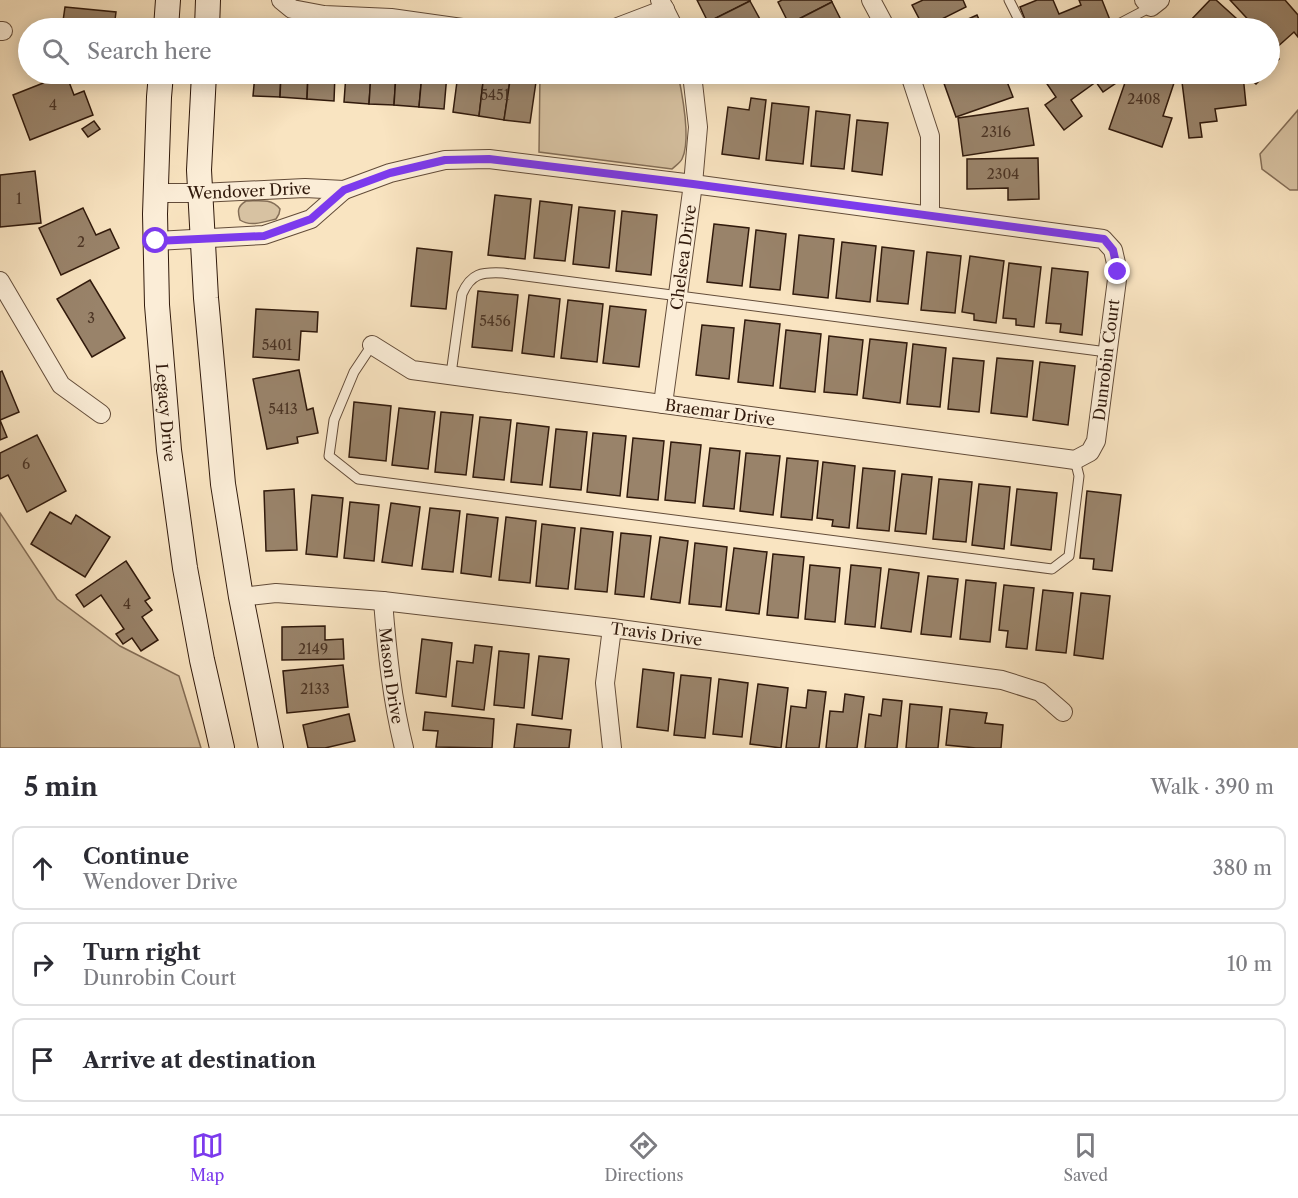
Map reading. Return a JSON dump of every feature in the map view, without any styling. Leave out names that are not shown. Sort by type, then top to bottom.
[{"type":"main road","points":[[167,18],[168,0]]},
{"type":"main road","points":[[207,18],[208,0]]},
{"type":"main road","name":"Legacy Drive","points":[[160,84],[155,193],[157,305],[169,450],[185,568],[202,660],[222,748]]},
{"type":"main road","points":[[203,84],[199,170],[202,238],[223,484],[241,597],[271,748]]},
{"type":"street","points":[[281,0],[292,9],[324,15],[391,18]]},
{"type":"street","points":[[871,0],[881,18]]},
{"type":"street","points":[[635,18],[662,5]]},
{"type":"street","name":"Chelsea Drive","points":[[663,404],[693,184],[698,127],[693,84]]},
{"type":"street","points":[[913,84],[930,136],[930,215]]},
{"type":"street","name":"Wendover Drive","points":[[156,241],[264,236],[311,219],[344,190],[390,173],[445,160],[489,159],[1104,239],[1113,250]]},
{"type":"street","name":"Wendover Drive","points":[[155,193],[277,189],[344,190]]},
{"type":"street","name":"Dunrobin Court","points":[[1075,460],[1090,452],[1096,441],[1118,272],[1113,250]]},
{"type":"street","points":[[0,281],[60,385],[100,414]]},
{"type":"street","name":"Braemar Drive","points":[[372,345],[412,370],[1075,460]]},
{"type":"street","name":"Travis Drive","points":[[241,597],[276,593],[383,601],[612,628],[1002,680],[1040,692],[1063,712]]},
{"type":"street","name":"Mason Drive","points":[[383,601],[388,666],[396,718],[404,748]]},
{"type":"street","points":[[612,628],[605,683],[612,748]]},
{"type":"lane","points":[[1009,0],[1018,18]]},
{"type":"lane","points":[[1127,18],[1152,2]]},
{"type":"lane","points":[[451,374],[462,294],[467,282],[474,276],[485,272],[1107,352]]},
{"type":"lane","points":[[372,345],[354,372],[334,420],[329,456],[358,479],[1052,569],[1069,556],[1079,476],[1075,460]]},
{"type":"shaded area","points":[[540,84],[680,84],[686,141],[681,160],[672,169],[539,152]]},
{"type":"shaded area","points":[[1298,110],[1298,190],[1290,190],[1262,169],[1260,154]]},
{"type":"shaded area","points":[[246,201],[273,203],[280,209],[279,214],[276,219],[253,224],[244,222],[240,220],[238,211]]},
{"type":"shaded area","points":[[0,513],[57,599],[120,646],[179,676],[201,748],[0,748]]},
{"type":"building","points":[[697,0],[750,0],[716,18],[706,18]]},
{"type":"building","points":[[782,0],[831,0],[832,2],[801,18],[786,18],[778,2]]},
{"type":"building","points":[[923,0],[963,0],[966,7],[944,18],[919,18],[912,5]]},
{"type":"building","points":[[1037,0],[1053,0],[1059,14],[1081,5],[1079,0],[1102,0],[1109,18],[1024,18],[1020,7]]},
{"type":"building","points":[[1210,0],[1216,0],[1236,18],[1193,18]]},
{"type":"building","points":[[1230,0],[1285,0],[1298,15],[1298,37],[1294,32],[1280,45],[1280,18],[1247,18]]},
{"type":"building","points":[[750,1],[759,18],[716,18]]},
{"type":"building","points":[[832,2],[840,18],[801,18]]},
{"type":"building","points":[[65,7],[116,12],[115,18],[63,18]]},
{"type":"building","points":[[41,84],[70,84],[74,95],[84,91],[93,115],[30,140],[13,95]]},
{"type":"building","points":[[254,84],[281,84],[280,97],[253,96]]},
{"type":"building","points":[[281,84],[308,84],[307,99],[280,97]]},
{"type":"building","points":[[308,84],[335,84],[334,101],[307,99]]},
{"type":"building","points":[[345,84],[370,84],[369,104],[344,102]]},
{"type":"building","points":[[370,84],[395,84],[394,105],[369,104]]},
{"type":"building","points":[[395,84],[421,84],[419,107],[394,105]]},
{"type":"building","points":[[421,84],[446,84],[444,109],[419,107]]},
{"type":"building","points":[[457,84],[483,84],[479,116],[453,112]]},
{"type":"building","points":[[483,84],[509,84],[504,120],[479,116]]},
{"type":"building","points":[[509,84],[536,84],[530,123],[504,120]]},
{"type":"building","points":[[944,84],[1008,84],[1013,97],[956,117]]},
{"type":"building","points":[[1047,84],[1093,84],[1071,100],[1082,116],[1064,130],[1045,105],[1056,97]]},
{"type":"building","points":[[1097,84],[1115,84],[1103,92]]},
{"type":"building","points":[[1125,84],[1174,84],[1163,116],[1172,118],[1162,147],[1109,129]]},
{"type":"building","points":[[1182,84],[1244,84],[1246,105],[1215,109],[1217,121],[1200,123],[1202,137],[1189,138]]},
{"type":"building","points":[[751,98],[766,100],[759,159],[722,154],[728,107],[749,110]]},
{"type":"building","points":[[772,103],[809,107],[803,164],[766,160]]},
{"type":"building","points":[[1028,108],[1034,145],[963,156],[958,118]]},
{"type":"building","points":[[816,111],[850,115],[844,169],[811,166]]},
{"type":"building","points":[[857,120],[888,123],[882,175],[852,171]]},
{"type":"building","points":[[94,121],[100,129],[88,137],[82,129]]},
{"type":"building","points":[[1038,158],[1039,199],[1008,200],[1008,188],[967,189],[967,159]]},
{"type":"building","points":[[35,171],[41,223],[0,227],[0,175]]},
{"type":"building","points":[[495,195],[531,199],[525,259],[488,255]]},
{"type":"building","points":[[540,201],[572,205],[565,261],[534,258]]},
{"type":"building","points":[[579,207],[615,211],[609,268],[573,264]]},
{"type":"building","points":[[83,208],[96,235],[110,229],[119,248],[61,275],[39,228]]},
{"type":"building","points":[[622,211],[657,215],[651,275],[616,271]]},
{"type":"building","points":[[714,224],[749,228],[742,286],[707,282]]},
{"type":"building","points":[[756,230],[786,234],[780,290],[750,287]]},
{"type":"building","points":[[799,235],[834,239],[828,298],[793,294]]},
{"type":"building","points":[[842,242],[876,246],[870,302],[836,298]]},
{"type":"building","points":[[882,247],[914,251],[908,304],[877,301]]},
{"type":"building","points":[[417,248],[452,252],[446,309],[411,306]]},
{"type":"building","points":[[927,252],[961,256],[955,313],[921,310]]},
{"type":"building","points":[[970,256],[1004,261],[996,323],[974,320],[974,314],[962,312]]},
{"type":"building","points":[[1009,263],[1041,267],[1034,327],[1016,325],[1016,319],[1003,318]]},
{"type":"building","points":[[1052,268],[1088,272],[1082,335],[1060,332],[1061,324],[1046,323]]},
{"type":"building","points":[[90,280],[125,338],[92,357],[57,299]]},
{"type":"building","points":[[478,291],[518,295],[512,351],[472,347]]},
{"type":"building","points":[[529,295],[560,299],[554,357],[522,353]]},
{"type":"building","points":[[568,300],[603,304],[597,362],[561,358]]},
{"type":"building","points":[[610,306],[646,310],[639,367],[603,363]]},
{"type":"building","points":[[256,309],[318,312],[317,332],[301,331],[299,360],[253,357]]},
{"type":"building","points":[[745,320],[780,324],[773,386],[738,382]]},
{"type":"building","points":[[702,325],[734,328],[729,379],[696,375]]},
{"type":"building","points":[[786,330],[821,334],[815,392],[780,388]]},
{"type":"building","points":[[829,336],[863,340],[857,395],[824,392]]},
{"type":"building","points":[[870,339],[907,343],[900,403],[863,398]]},
{"type":"building","points":[[913,344],[946,348],[940,407],[907,404]]},
{"type":"building","points":[[953,358],[984,361],[979,412],[948,409]]},
{"type":"building","points":[[997,358],[1033,361],[1027,417],[991,413]]},
{"type":"building","points":[[1040,362],[1075,366],[1068,425],[1033,420]]},
{"type":"building","points":[[299,370],[307,410],[313,408],[318,433],[297,437],[298,443],[267,449],[253,379]]},
{"type":"building","points":[[2,371],[19,412],[0,420],[0,372]]},
{"type":"building","points":[[354,402],[391,406],[386,461],[349,457]]},
{"type":"building","points":[[399,408],[435,412],[428,469],[392,465]]},
{"type":"building","points":[[441,412],[473,415],[466,475],[435,472]]},
{"type":"building","points":[[480,417],[511,420],[504,480],[473,477]]},
{"type":"building","points":[[0,420],[7,437],[0,440]]},
{"type":"building","points":[[517,423],[549,427],[542,485],[511,482]]},
{"type":"building","points":[[556,429],[587,432],[581,490],[550,487]]},
{"type":"building","points":[[593,433],[626,436],[620,496],[587,492]]},
{"type":"building","points":[[37,435],[66,491],[27,512],[8,475],[0,479],[0,453]]},
{"type":"building","points":[[633,438],[664,441],[658,500],[627,497]]},
{"type":"building","points":[[671,442],[701,445],[695,503],[665,500]]},
{"type":"building","points":[[710,448],[740,451],[734,509],[703,506]]},
{"type":"building","points":[[746,453],[780,456],[773,515],[740,511]]},
{"type":"building","points":[[787,458],[818,461],[812,520],[781,517]]},
{"type":"building","points":[[823,462],[855,466],[849,528],[832,526],[833,520],[817,518]]},
{"type":"building","points":[[863,468],[895,471],[889,531],[857,528]]},
{"type":"building","points":[[902,474],[932,477],[926,534],[895,531]]},
{"type":"building","points":[[939,479],[972,482],[966,542],[933,539]]},
{"type":"building","points":[[979,484],[1010,487],[1004,549],[972,545]]},
{"type":"building","points":[[294,489],[297,550],[266,551],[264,491]]},
{"type":"building","points":[[1017,489],[1057,493],[1051,550],[1011,545]]},
{"type":"building","points":[[1087,491],[1121,495],[1112,571],[1093,569],[1094,559],[1080,558]]},
{"type":"building","points":[[312,495],[343,498],[337,557],[306,554]]},
{"type":"building","points":[[350,502],[379,505],[374,561],[344,558]]},
{"type":"building","points":[[391,503],[420,507],[412,566],[382,562]]},
{"type":"building","points":[[430,508],[460,511],[453,572],[422,569]]},
{"type":"building","points":[[50,512],[71,524],[76,515],[110,537],[85,577],[31,544]]},
{"type":"building","points":[[467,514],[498,518],[491,577],[461,573]]},
{"type":"building","points":[[506,517],[536,521],[530,583],[499,580]]},
{"type":"building","points":[[542,524],[575,528],[568,589],[536,586]]},
{"type":"building","points":[[581,528],[613,532],[607,592],[575,589]]},
{"type":"building","points":[[621,533],[651,536],[644,597],[615,594]]},
{"type":"building","points":[[660,537],[688,541],[680,603],[651,599]]},
{"type":"building","points":[[695,543],[727,547],[721,607],[689,604]]},
{"type":"building","points":[[734,548],[767,552],[759,614],[726,610]]},
{"type":"building","points":[[773,554],[804,557],[798,618],[767,615]]},
{"type":"building","points":[[126,561],[150,598],[145,601],[152,610],[142,617],[158,640],[141,651],[132,638],[123,644],[116,634],[124,629],[101,595],[84,607],[76,595]]},
{"type":"building","points":[[810,565],[840,568],[835,622],[805,619]]},
{"type":"building","points":[[851,565],[881,568],[875,627],[845,624]]},
{"type":"building","points":[[889,569],[919,573],[911,632],[881,628]]},
{"type":"building","points":[[928,576],[958,579],[951,637],[921,634]]},
{"type":"building","points":[[966,580],[996,583],[990,642],[960,639]]},
{"type":"building","points":[[1004,585],[1034,588],[1027,649],[1006,647],[1008,631],[999,630]]},
{"type":"building","points":[[1043,590],[1073,593],[1066,653],[1036,650]]},
{"type":"building","points":[[1081,593],[1110,596],[1103,659],[1074,655]]},
{"type":"building","points":[[325,626],[325,640],[343,639],[344,659],[282,660],[282,627]]},
{"type":"building","points":[[422,639],[452,643],[446,697],[416,693]]},
{"type":"building","points":[[475,645],[492,647],[484,710],[452,706],[457,661],[473,663]]},
{"type":"building","points":[[499,651],[529,654],[524,708],[494,705]]},
{"type":"building","points":[[539,656],[569,659],[562,719],[532,715]]},
{"type":"building","points":[[343,665],[348,707],[287,713],[283,671]]},
{"type":"building","points":[[643,669],[674,673],[668,731],[637,727]]},
{"type":"building","points":[[681,675],[711,678],[705,738],[674,735]]},
{"type":"building","points":[[719,679],[748,683],[742,737],[713,734]]},
{"type":"building","points":[[758,684],[788,688],[781,748],[750,744]]},
{"type":"building","points":[[808,690],[826,692],[819,748],[786,748],[791,706],[806,708]]},
{"type":"building","points":[[845,694],[864,697],[857,748],[826,748],[830,711],[843,712]]},
{"type":"building","points":[[883,699],[902,701],[897,748],[865,748],[869,714],[881,716]]},
{"type":"building","points":[[910,704],[942,707],[938,748],[906,748]]},
{"type":"building","points":[[950,709],[987,713],[985,723],[1003,725],[1001,748],[946,745]]},
{"type":"building","points":[[425,712],[494,719],[492,748],[436,747],[438,731],[423,730]]},
{"type":"building","points":[[349,714],[355,741],[325,748],[308,748],[303,725]]},
{"type":"building","points":[[517,724],[571,730],[569,748],[514,748]]},
{"type":"route","points":[[156,241],[264,236],[311,219],[344,190],[390,173],[445,160],[489,159],[1104,239],[1113,250],[1118,272]]}]
